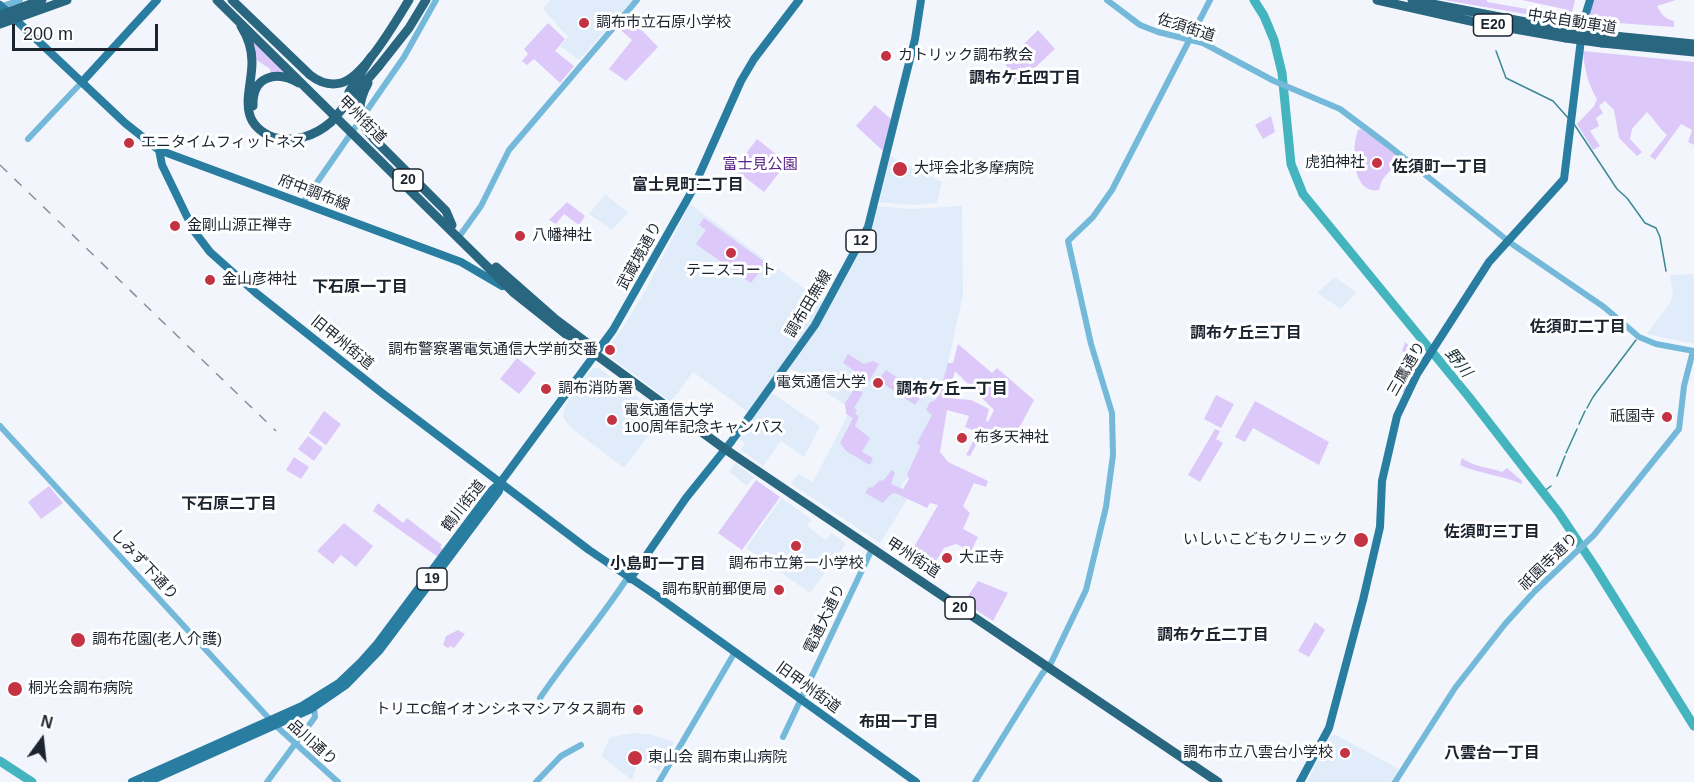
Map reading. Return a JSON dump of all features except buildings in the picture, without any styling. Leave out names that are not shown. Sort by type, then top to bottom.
[{"type":"highway","points":[[0,8],[42,0]]},
{"type":"highway","points":[[0,24],[67,0]]},
{"type":"highway","name":"甲州街道","points":[[218,0],[461,234],[532,299],[590,346],[595,354]]},
{"type":"highway","name":"甲州街道","points":[[226,0],[514,293],[582,347],[595,354],[725,449],[1218,782]]},
{"type":"highway","points":[[232,0],[315,79],[333,84],[343,83],[371,57]]},
{"type":"highway","points":[[390,51],[419,0]]},
{"type":"highway","points":[[326,106],[296,81],[282,76],[268,78],[258,85],[253,106],[259,121],[273,134],[297,139],[322,129],[331,122],[379,66],[409,28],[426,0]]},
{"type":"highway","name":"中央自動車道","points":[[1377,0],[1567,34],[1694,52]]},
{"type":"highway","name":"中央自動車道","points":[[1412,0],[1425,7]]},
{"type":"highway","points":[[233,14],[246,36],[251,54],[248,110],[257,126],[265,133],[285,135],[314,129],[340,105],[406,3]]},
{"type":"highway","name":"中央自動車道","points":[[1603,39],[1694,44]]},
{"type":"highway","points":[[379,66],[360,100],[361,121],[374,139],[446,211],[452,225]]},
{"type":"main road","points":[[82,82],[157,0]]},
{"type":"main road","name":"武蔵境通り","points":[[500,483],[613,330],[692,191],[741,81],[758,53],[799,0]]},
{"type":"main road","name":"調布田無線","points":[[630,579],[686,498],[725,449],[814,325],[868,227],[915,39],[921,0]]},
{"type":"main road","name":"三鷹通り","points":[[1300,782],[1329,728],[1363,600],[1380,527],[1382,481],[1397,416],[1409,390],[1476,279],[1507,240],[1564,179],[1583,23],[1590,0]]},
{"type":"main road","points":[[0,8],[159,150]]},
{"type":"main road","name":"府中調布線","points":[[159,150],[460,262],[514,293]]},
{"type":"main road","name":"旧甲州街道","points":[[159,150],[162,165],[189,222],[201,240],[217,258],[256,293],[500,483],[630,579],[728,646],[916,782]]},
{"type":"main road","points":[[460,262],[468,260],[472,251]]},
{"type":"main road","name":"鶴川街道","points":[[132,782],[314,707],[346,685],[379,651],[497,493],[500,483]]},
{"type":"main road","name":"鶴川街道","points":[[148,782],[273,723],[321,696],[361,662],[492,490],[500,483]]},
{"type":"street","points":[[0,8],[20,0]]},
{"type":"street","points":[[302,204],[404,57],[436,0]]},
{"type":"street","points":[[461,234],[478,211],[509,150],[637,0]]},
{"type":"street","name":"佐須街道","points":[[1107,0],[1140,25],[1209,46],[1274,81],[1336,107],[1507,240],[1604,307],[1638,337],[1656,344],[1693,351]]},
{"type":"street","points":[[975,782],[1047,668],[1071,625],[1086,590],[1106,507],[1113,455],[1112,413],[1091,344],[1068,241],[1093,217],[1112,190],[1210,0]]},
{"type":"street","points":[[28,139],[82,82]]},
{"type":"street","name":"祇園寺通り","points":[[1395,782],[1455,688],[1474,663],[1526,600],[1590,539],[1679,429],[1684,386],[1693,351]]},
{"type":"street","name":"しみず下通り","points":[[0,426],[273,723]]},
{"type":"street","name":"電通大通り","points":[[783,737],[872,549]]},
{"type":"street","points":[[540,698],[602,617],[626,580],[630,579]]},
{"type":"street","points":[[659,782],[726,667],[739,655]]},
{"type":"street","points":[[267,782],[315,717],[314,707]]},
{"type":"street","name":"品川通り","points":[[273,723],[338,782]]},
{"type":"street","points":[[538,781],[561,756],[581,744]]},
{"type":"shaded area","name":"調布市立石原小学校","points":[[550,0],[633,0],[579,60],[560,46],[568,37],[543,9]]},
{"type":"shaded area","name":"大坪会北多摩病院","points":[[889,155],[942,182],[937,203],[914,205],[877,202]]},
{"type":"shaded area","points":[[605,194],[628,213],[612,230],[589,214]]},
{"type":"shaded area","name":"電気通信大学","points":[[690,204],[828,306],[871,227],[876,206],[910,209],[962,206],[963,295],[929,450],[912,468],[899,491],[898,495],[908,498],[880,543],[791,484],[798,474],[813,482],[851,409],[783,364],[748,412],[693,372],[671,402],[611,357],[617,348],[611,344],[646,289]]},
{"type":"shaded area","points":[[1694,274],[1694,344],[1647,334],[1670,303],[1673,294],[1670,275]]},
{"type":"shaded area","points":[[1335,277],[1356,292],[1341,309],[1317,293]]},
{"type":"shaded area","name":"電気通信大学 100周年記念キャンパス","points":[[593,368],[599,368],[663,416],[624,468],[570,427],[563,417],[565,406]]},
{"type":"shaded area","points":[[772,393],[820,426],[804,457],[781,441],[763,466],[741,450],[745,443],[738,438]]},
{"type":"shaded area","points":[[735,463],[754,477],[747,486],[729,472]]},
{"type":"shaded area","name":"調布市立第一小学校","points":[[782,498],[812,520],[807,526],[826,540],[832,533],[846,544],[810,593],[746,548]]},
{"type":"shaded area","name":"東山会 調布東山病院","points":[[633,733],[649,734],[675,742],[659,771],[639,759],[632,780],[601,756],[610,737]]},
{"type":"shaded area","name":"調布市立八雲台小学校","points":[[1336,735],[1399,769],[1391,782],[1307,782],[1330,736]]},
{"type":"green space","points":[[1444,0],[1487,0],[1487,2],[1573,17],[1572,22]]},
{"type":"green space","points":[[1522,0],[1575,0],[1572,13],[1565,12],[1564,9]]},
{"type":"green space","points":[[1593,0],[1676,0],[1657,6],[1664,16],[1674,21],[1674,27],[1588,21]]},
{"type":"green space","points":[[626,14],[658,47],[626,81],[609,69],[632,40],[617,27]]},
{"type":"green space","points":[[548,23],[565,39],[555,51],[574,66],[560,83],[534,59],[527,65],[522,61],[528,54],[524,49]]},
{"type":"green space","points":[[1038,30],[1055,49],[1015,86],[1005,63]]},
{"type":"green space","points":[[251,38],[289,75],[271,74],[270,69],[254,58]]},
{"type":"green space","points":[[1583,51],[1694,62],[1694,145],[1688,142],[1692,130],[1681,124],[1655,160],[1650,156],[1667,135],[1647,112],[1632,129],[1630,139],[1642,152],[1637,156],[1619,138],[1614,110],[1605,101],[1599,106],[1603,113],[1596,118],[1599,126],[1590,131],[1600,146],[1593,150],[1577,124],[1594,106],[1597,99],[1587,76]]},
{"type":"green space","points":[[875,105],[892,120],[883,151],[856,126]]},
{"type":"green space","points":[[1271,116],[1275,132],[1263,139],[1255,125]]},
{"type":"green space","points":[[1361,129],[1394,152],[1400,159],[1382,180],[1379,190],[1370,190],[1363,185],[1356,169],[1354,159],[1356,138],[1358,130]]},
{"type":"green space","name":"富士見公園","points":[[757,139],[787,163],[764,192],[734,169]]},
{"type":"green space","points":[[567,202],[585,216],[579,225],[564,214],[556,224],[549,220]]},
{"type":"green space","name":"テニスコート","points":[[704,218],[766,263],[751,283],[696,244],[706,230],[699,225]]},
{"type":"green space","points":[[1405,342],[1415,351],[1404,392],[1401,382],[1407,355],[1402,351]]},
{"type":"green space","points":[[958,344],[992,373],[997,368],[1034,400],[1017,432],[994,426],[997,429],[989,445],[976,445],[970,456],[966,455],[978,432],[965,427],[969,416],[947,410],[940,452],[948,462],[988,481],[986,487],[974,483],[963,506],[970,513],[963,529],[978,537],[971,551],[956,544],[944,548],[936,561],[914,547],[938,505],[930,503],[927,508],[895,493],[883,503],[865,493],[869,487],[872,488],[880,480],[883,481],[892,470],[895,472],[891,484],[903,489],[909,479],[907,475],[920,446],[917,443],[932,415],[926,410],[930,402],[939,395],[948,363],[953,363]],"holes":[[[955,371],[994,410],[988,422],[986,420],[989,409],[971,400],[948,398]]]},
{"type":"green space","points":[[848,354],[864,364],[873,361],[879,364],[869,381],[843,363]]},
{"type":"green space","points":[[517,358],[536,373],[519,394],[500,379]]},
{"type":"green space","points":[[886,370],[922,395],[915,405],[878,380]]},
{"type":"green space","points":[[855,388],[863,393],[854,408],[859,417],[855,426],[870,438],[862,452],[873,458],[870,465],[846,451],[840,443],[853,418],[846,414],[845,403]]},
{"type":"green space","points":[[1216,395],[1234,404],[1221,428],[1204,419]]},
{"type":"green space","points":[[1255,401],[1329,442],[1319,465],[1253,428],[1245,442],[1235,437]]},
{"type":"green space","points":[[324,411],[341,424],[326,445],[309,433]]},
{"type":"green space","points":[[1215,429],[1220,431],[1216,439],[1223,443],[1200,482],[1188,475]]},
{"type":"green space","points":[[308,436],[323,448],[314,461],[298,449]]},
{"type":"green space","points":[[294,457],[309,467],[301,479],[286,470]]},
{"type":"green space","points":[[1462,458],[1476,465],[1502,472],[1507,468],[1522,481],[1522,484],[1460,465]]},
{"type":"green space","points":[[756,480],[780,497],[742,550],[718,533]]},
{"type":"green space","points":[[49,486],[63,503],[41,519],[28,502]]},
{"type":"green space","points":[[378,503],[403,523],[407,518],[442,545],[440,547],[444,550],[438,557],[373,511]]},
{"type":"green space","points":[[344,523],[373,546],[356,567],[341,555],[333,564],[317,551]]},
{"type":"green space","points":[[978,581],[1008,593],[993,621],[964,602]]},
{"type":"green space","points":[[1315,622],[1325,630],[1309,657],[1298,651]]},
{"type":"green space","points":[[458,630],[465,634],[454,648],[443,645],[446,636]]},
{"type":"waterway","name":"野川","points":[[1254,0],[1274,40],[1282,73],[1291,164],[1303,194],[1469,397],[1559,513],[1694,726]]},
{"type":"waterway","points":[[1496,51],[1506,78],[1553,101],[1569,119]]},
{"type":"waterway","points":[[1574,124],[1617,189],[1627,198],[1645,223],[1656,228],[1660,237],[1666,271]]},
{"type":"waterway","points":[[1587,408],[1636,340]]},
{"type":"waterway","points":[[1579,424],[1585,411]]},
{"type":"waterway","points":[[1566,453],[1577,429]]},
{"type":"waterway","points":[[1557,476],[1565,456]]},
{"type":"waterway","points":[[1543,492],[1551,486]]},
{"type":"waterway","points":[[0,761],[32,782]]},
{"type":"railway","points":[[0,165],[276,431]]},
{"type":"place","name":"調布市立石原小学校","points":[[584,23]]},
{"type":"place","name":"カトリック調布教会","points":[[886,56]]},
{"type":"place","name":"エニタイムフィットネス","points":[[129,143]]},
{"type":"place","name":"虎狛神社","points":[[1377,163]]},
{"type":"place","name":"大坪会北多摩病院","points":[[900,169]]},
{"type":"place","name":"金剛山源正禅寺","points":[[175,226]]},
{"type":"place","name":"八幡神社","points":[[520,236]]},
{"type":"place","name":"テニスコート","points":[[731,253]]},
{"type":"place","name":"金山彦神社","points":[[210,280]]},
{"type":"place","name":"調布警察署電気通信大学前交番","points":[[610,350]]},
{"type":"place","name":"電気通信大学","points":[[878,383]]},
{"type":"place","name":"調布消防署","points":[[546,389]]},
{"type":"place","name":"祇園寺","points":[[1667,417]]},
{"type":"place","name":"電気通信大学 100周年記念キャンパス","points":[[612,420]]},
{"type":"place","name":"布多天神社","points":[[962,438]]},
{"type":"place","name":"いしいこどもクリニック","points":[[1361,540]]},
{"type":"place","name":"調布市立第一小学校","points":[[796,546]]},
{"type":"place","name":"大正寺","points":[[947,558]]},
{"type":"place","name":"調布駅前郵便局","points":[[779,590]]},
{"type":"place","name":"調布花園(老人介護)","points":[[78,640]]},
{"type":"place","name":"桐光会調布病院","points":[[15,689]]},
{"type":"place","name":"トリエC館イオンシネマシアタス調布","points":[[638,710]]},
{"type":"place","name":"調布市立八雲台小学校","points":[[1345,753]]},
{"type":"place","name":"東山会 調布東山病院","points":[[635,758]]},
{"type":"district","name":"調布ケ丘四丁目","points":[[1025,79]]},
{"type":"district","name":"佐須町一丁目","points":[[1440,168]]},
{"type":"district","name":"富士見町二丁目","points":[[688,186]]},
{"type":"district","name":"下石原一丁目","points":[[360,288]]},
{"type":"district","name":"佐須町二丁目","points":[[1578,328]]},
{"type":"district","name":"調布ケ丘三丁目","points":[[1246,334]]},
{"type":"district","name":"調布ケ丘一丁目","points":[[952,390]]},
{"type":"district","name":"下石原二丁目","points":[[229,505]]},
{"type":"district","name":"佐須町三丁目","points":[[1492,533]]},
{"type":"district","name":"小島町一丁目","points":[[658,565]]},
{"type":"district","name":"調布ケ丘二丁目","points":[[1213,636]]},
{"type":"district","name":"布田一丁目","points":[[899,723]]},
{"type":"district","name":"八雲台一丁目","points":[[1492,754]]}]
